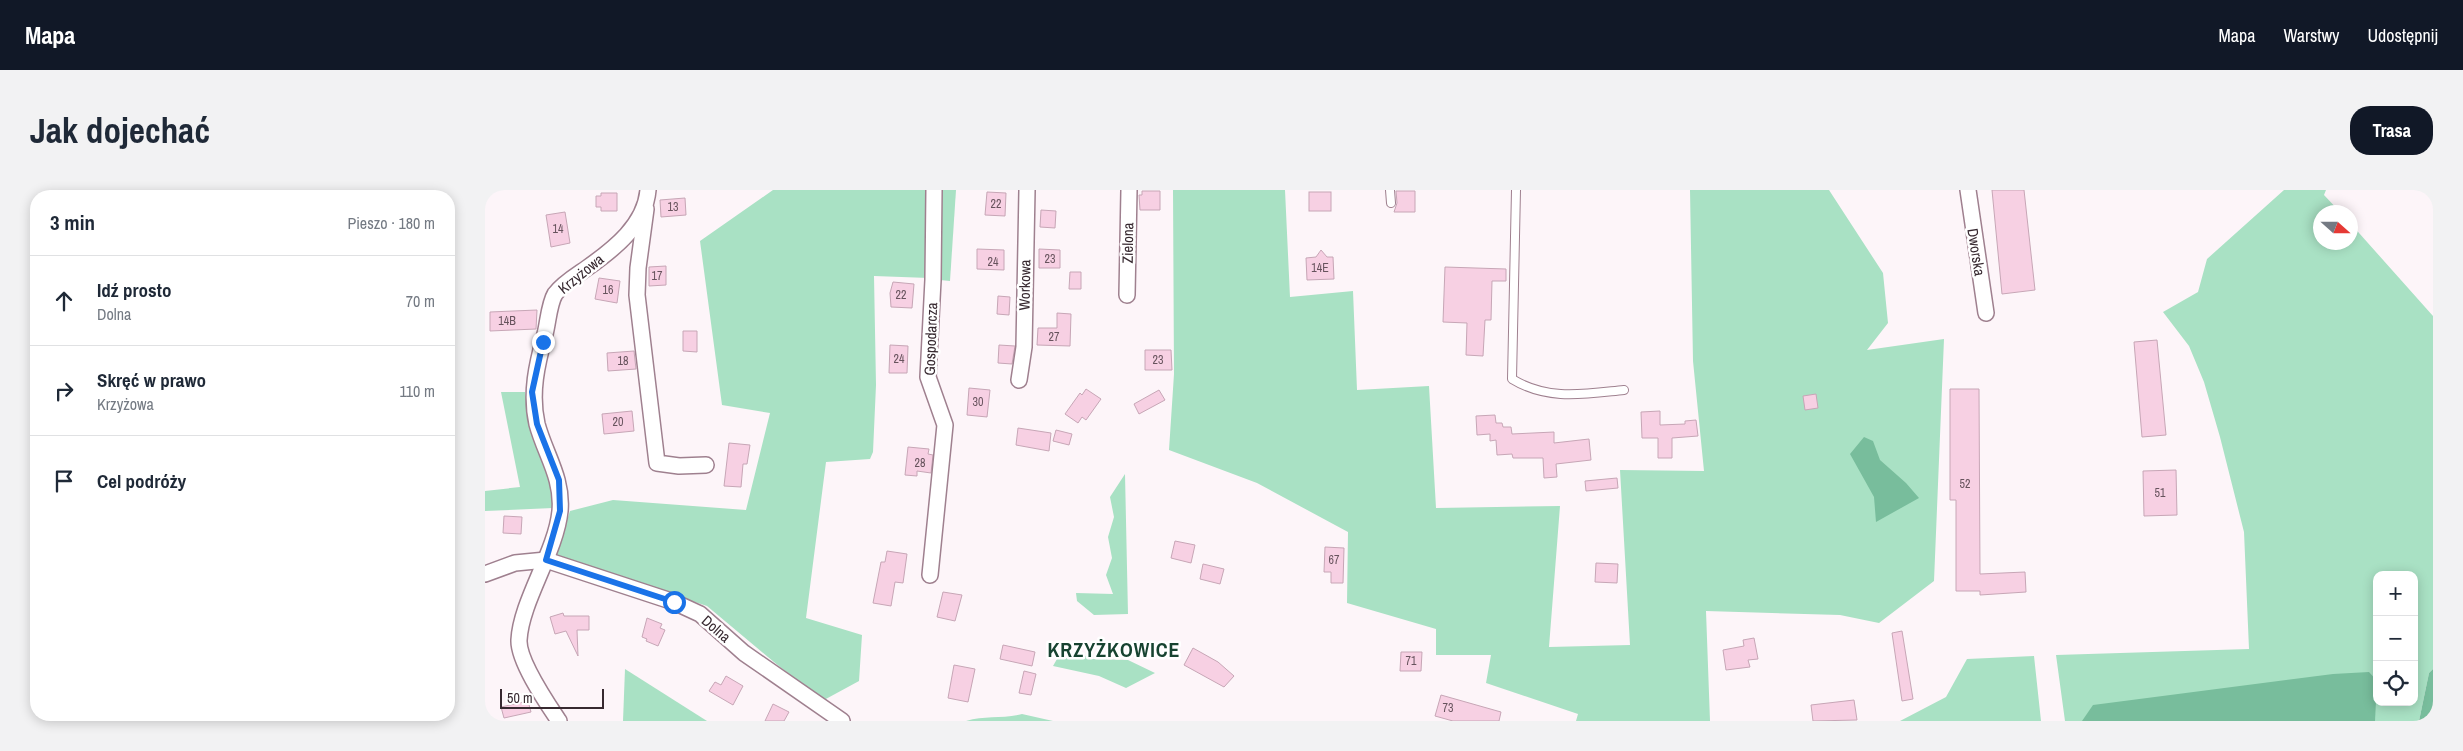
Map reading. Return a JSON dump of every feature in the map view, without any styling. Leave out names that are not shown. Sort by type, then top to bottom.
[{"type":"street","name":"Gospodarcza","points":[[930,575],[945,425],[928,377],[933,280],[934,190]]},
{"type":"street","name":"Workowa","points":[[1019,380],[1024,348],[1027,190]]},
{"type":"street","name":"Zielona","points":[[1127,295],[1129,190]]},
{"type":"street","name":"Dworska","points":[[1968,190],[1986,313]]},
{"type":"street","name":"Krzyżowa","points":[[648,196],[637,268],[637,295],[657,463],[679,466],[706,465]]},
{"type":"street","name":"Krzyżowa","points":[[546,560],[560,511],[559,480],[537,424],[532,392],[555,295],[572,278],[602,257],[631,232],[648,196]]},
{"type":"street","name":"Dolna","points":[[485,574],[515,563],[546,560],[674,602],[701,614],[744,653],[842,721]]},
{"type":"street","points":[[546,560],[523,620],[518,642],[537,688],[559,721]]},
{"type":"lane","points":[[1390,190],[1391,202]]},
{"type":"lane","points":[[1516,190],[1512,380],[1529,390],[1567,395],[1624,390]]},
{"type":"shaded area","points":[[773,190],[930,190],[929,278],[874,276],[876,385],[873,452],[870,459],[826,462],[806,618],[862,635],[859,681],[824,700],[780,667],[707,606],[555,556],[570,511],[613,500],[746,510],[770,413],[722,405],[700,241]]},
{"type":"shaded area","points":[[940,190],[956,190],[950,281],[940,280]]},
{"type":"shaded area","points":[[1173,190],[1285,190],[1290,297],[1353,291],[1357,390],[1429,386],[1436,508],[1560,506],[1549,647],[1630,645],[1620,470],[1704,471],[1693,361],[1690,190],[1829,190],[1883,273],[1888,323],[1867,350],[1944,339],[1934,581],[1879,623],[1840,615],[1706,611],[1710,721],[1576,721],[1578,714],[1486,683],[1491,655],[1436,655],[1436,629],[1347,603],[1348,532],[1257,483],[1169,450],[1174,374]]},
{"type":"shaded area","points":[[2284,190],[2326,190],[2324,195],[2333,205],[2313,205],[2313,250],[2358,250],[2358,232],[2433,316],[2433,669],[2429,673],[2419,721],[2065,721],[2056,655],[2249,649],[2244,532],[2220,437],[2204,382],[2189,346],[2163,312],[2198,292],[2207,259]]},
{"type":"shaded area","points":[[501,392],[525,392],[528,415],[553,485],[553,508],[485,511],[485,491],[520,487]]},
{"type":"shaded area","points":[[1864,437],[1873,441],[1880,460],[1906,483],[1919,498],[1876,522],[1874,497],[1850,454]]},
{"type":"shaded area","points":[[1125,474],[1128,614],[1094,615],[1077,601],[1076,593],[1113,594],[1106,575],[1112,558],[1108,537],[1114,517],[1110,497]]},
{"type":"shaded area","points":[[1061,652],[1081,654],[1093,659],[1128,660],[1155,673],[1126,688],[1099,676],[1053,666]]},
{"type":"shaded area","points":[[2034,656],[2041,721],[1900,721],[1946,697],[1967,659]]},
{"type":"shaded area","points":[[625,669],[707,721],[623,721]]},
{"type":"shaded area","points":[[2433,669],[2433,721],[2419,721],[2429,673]]},
{"type":"shaded area","points":[[2369,672],[2373,676],[2375,721],[2082,721],[2093,705],[2333,674]]},
{"type":"shaded area","points":[[1022,714],[1053,721],[966,721],[980,718]]},
{"type":"building","points":[[1992,190],[2024,190],[2035,290],[2002,294]]},
{"type":"building","points":[[1142,191],[1160,191],[1160,210],[1140,210],[1139,195],[1142,195]]},
{"type":"building","points":[[1396,191],[1415,191],[1415,212],[1394,212],[1397,203]]},
{"type":"building","points":[[987,192],[1006,193],[1005,216],[985,215]]},
{"type":"building","points":[[1309,192],[1331,192],[1331,211],[1309,211]]},
{"type":"building","points":[[601,193],[617,193],[617,211],[601,211],[601,207],[596,207],[596,196],[601,196]]},
{"type":"building","points":[[685,198],[686,215],[661,217],[660,200]]},
{"type":"building","points":[[1041,210],[1056,211],[1055,228],[1040,227]]},
{"type":"building","points":[[565,212],[570,243],[551,247],[546,215]]},
{"type":"building","points":[[977,249],[1004,250],[1004,270],[977,269]]},
{"type":"building","points":[[1039,249],[1060,250],[1060,268],[1039,268]]},
{"type":"building","points":[[1321,250],[1327,257],[1333,257],[1334,279],[1307,280],[1306,258],[1316,257]]},
{"type":"building","points":[[666,266],[666,285],[649,286],[649,267]]},
{"type":"building","points":[[1445,267],[1506,269],[1506,281],[1492,281],[1491,320],[1485,320],[1483,356],[1466,355],[1467,323],[1443,322]]},
{"type":"building","points":[[1070,272],[1081,272],[1081,289],[1069,289]]},
{"type":"building","points":[[599,278],[620,281],[617,303],[595,299]]},
{"type":"building","points":[[893,282],[914,284],[912,308],[891,307],[890,293]]},
{"type":"building","points":[[998,296],[1010,297],[1009,315],[997,314]]},
{"type":"building","points":[[537,310],[536,329],[490,331],[490,312]]},
{"type":"building","points":[[1057,313],[1071,314],[1070,346],[1037,345],[1038,328],[1057,328]]},
{"type":"building","points":[[683,331],[697,331],[697,352],[683,351]]},
{"type":"building","points":[[2157,340],[2166,435],[2142,437],[2134,342]]},
{"type":"building","points":[[890,345],[908,346],[907,373],[889,373]]},
{"type":"building","points":[[999,345],[1015,346],[1012,364],[998,363]]},
{"type":"building","points":[[1145,350],[1171,350],[1172,370],[1145,370]]},
{"type":"building","points":[[634,351],[636,369],[608,371],[607,353]]},
{"type":"building","points":[[969,388],[990,390],[987,417],[967,415]]},
{"type":"building","points":[[1086,389],[1101,399],[1086,420],[1082,417],[1078,423],[1065,414],[1080,393],[1082,395]]},
{"type":"building","points":[[1950,389],[1979,389],[1980,574],[2025,572],[2026,592],[1980,595],[1980,591],[1956,591],[1956,500],[1950,500]]},
{"type":"building","points":[[1159,390],[1165,400],[1139,414],[1134,404]]},
{"type":"building","points":[[1816,394],[1818,408],[1805,410],[1803,396]]},
{"type":"building","points":[[632,411],[634,431],[604,434],[602,414]]},
{"type":"building","points":[[1660,411],[1660,425],[1685,424],[1685,421],[1696,420],[1698,436],[1672,438],[1672,458],[1658,458],[1658,438],[1642,438],[1641,412]]},
{"type":"building","points":[[1495,415],[1496,423],[1502,423],[1503,427],[1511,427],[1512,434],[1554,432],[1554,443],[1589,439],[1591,460],[1556,464],[1557,477],[1544,478],[1543,458],[1513,458],[1512,454],[1497,455],[1496,440],[1490,441],[1490,434],[1477,435],[1476,416]]},
{"type":"building","points":[[1018,428],[1051,433],[1049,451],[1016,445]]},
{"type":"building","points":[[1056,430],[1072,434],[1069,445],[1053,441]]},
{"type":"building","points":[[729,443],[750,445],[747,464],[743,464],[741,487],[724,486]]},
{"type":"building","points":[[908,447],[929,449],[928,454],[933,455],[931,473],[917,471],[917,476],[905,475]]},
{"type":"building","points":[[2176,470],[2177,515],[2144,516],[2143,471]]},
{"type":"building","points":[[1617,478],[1618,488],[1586,491],[1585,481]]},
{"type":"building","points":[[504,516],[522,517],[521,534],[503,533]]},
{"type":"building","points":[[1175,541],[1195,545],[1191,563],[1171,558]]},
{"type":"building","points":[[1325,547],[1344,548],[1343,583],[1331,583],[1331,572],[1324,572]]},
{"type":"building","points":[[887,551],[907,554],[903,583],[895,582],[891,606],[873,603],[881,562],[885,562]]},
{"type":"building","points":[[1596,563],[1618,564],[1617,583],[1595,582]]},
{"type":"building","points":[[1203,564],[1224,569],[1220,584],[1200,579]]},
{"type":"building","points":[[943,592],[962,595],[955,621],[937,617]]},
{"type":"building","points":[[563,613],[564,616],[589,616],[589,630],[577,630],[578,656],[566,631],[555,634],[550,617]]},
{"type":"building","points":[[647,618],[662,624],[660,628],[665,630],[658,646],[646,641],[647,639],[642,637]]},
{"type":"building","points":[[1902,631],[1913,699],[1902,701],[1892,633]]},
{"type":"building","points":[[1754,638],[1758,659],[1748,660],[1750,667],[1726,670],[1723,650],[1744,646],[1743,640]]},
{"type":"building","points":[[1003,645],[1035,652],[1032,666],[1000,659]]},
{"type":"building","points":[[1193,648],[1218,662],[1234,676],[1224,687],[1184,665]]},
{"type":"building","points":[[1401,652],[1422,652],[1421,671],[1400,671]]},
{"type":"building","points":[[954,665],[975,669],[968,702],[948,698]]},
{"type":"building","points":[[1024,671],[1036,674],[1031,695],[1019,693]]},
{"type":"building","points":[[726,676],[743,686],[733,705],[709,691],[715,682],[721,685]]},
{"type":"building","points":[[1441,695],[1501,712],[1499,721],[1453,721],[1435,716]]},
{"type":"building","points":[[1854,700],[1857,720],[1813,721],[1811,705]]},
{"type":"building","points":[[528,701],[531,712],[504,718],[501,707]]},
{"type":"building","points":[[773,704],[789,712],[784,721],[765,721]]},
{"type":"district","name":"KRZYŻKOWICE","points":[[1114,650]]},
{"type":"route","points":[[543,342],[532,392],[537,424],[559,480],[560,511],[546,560],[609,579],[674,602]]}]
